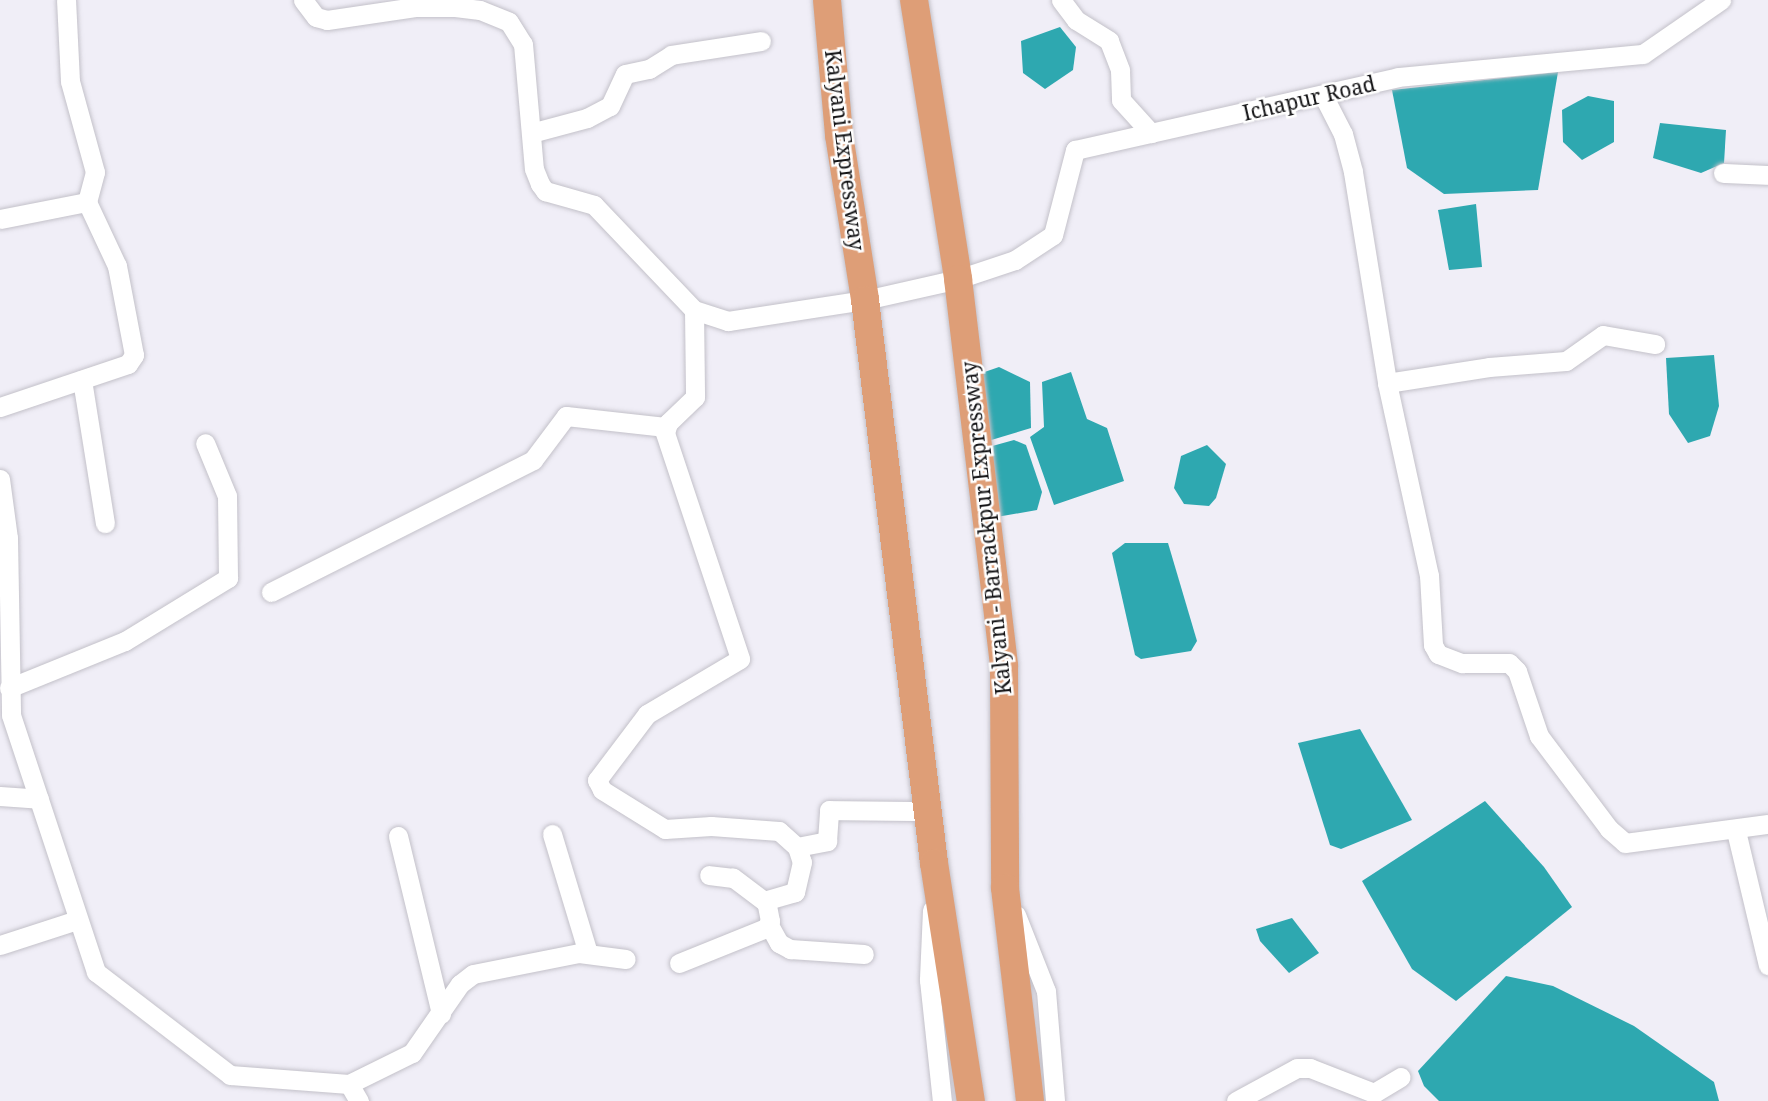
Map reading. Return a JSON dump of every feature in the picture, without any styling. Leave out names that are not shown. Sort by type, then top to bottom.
[{"type":"highway","name":"Kalyani Expressway","points":[[827,0],[839,135],[865,300]]},
{"type":"highway","name":"Kalyani - Barrackpur Expressway","points":[[914,0],[958,279],[1004,666],[1005,888],[1030,1101]]},
{"type":"highway","points":[[865,300],[934,863],[971,1101]]},
{"type":"street","points":[[0,407],[128,364],[134,355],[117,266],[87,202],[95,172],[70,81],[66,0]]},
{"type":"street","points":[[303,0],[316,17],[327,20],[415,7],[455,7],[480,10],[509,22],[523,44],[534,169],[545,191],[594,205],[694,310],[728,321],[865,300],[958,279]]},
{"type":"street","points":[[1061,0],[1076,20],[1109,41],[1120,70],[1121,100],[1151,133]]},
{"type":"street","name":"Ichapur Road","points":[[958,279],[1015,260],[1053,235],[1075,150],[1398,77],[1643,54],[1721,0]]},
{"type":"street","points":[[531,133],[587,118],[610,106],[625,74],[649,69],[671,55],[761,41]]},
{"type":"street","points":[[1323,96],[1343,134],[1353,172],[1387,383],[1424,544],[1438,654],[1462,663],[1509,663],[1517,670],[1539,736],[1616,838],[1625,843],[1736,831],[1768,824]]},
{"type":"street","points":[[1723,173],[1768,175]]},
{"type":"street","points":[[0,219],[87,202]]},
{"type":"street","points":[[665,427],[695,397],[694,310]]},
{"type":"street","points":[[1387,383],[1489,367],[1566,361],[1603,335],[1655,344]]},
{"type":"street","points":[[82,380],[105,523]]},
{"type":"street","points":[[271,592],[533,460],[570,415],[665,427]]},
{"type":"street","points":[[665,427],[740,659],[648,714],[597,780],[598,785],[665,829],[711,826],[779,831],[797,847],[802,862],[799,887],[788,895],[766,900],[756,898],[733,878],[709,876]]},
{"type":"street","points":[[9,688],[125,641],[228,578],[227,496],[205,443]]},
{"type":"street","points":[[0,479],[8,538],[9,688],[6,716],[39,799],[90,961],[102,978],[216,1068],[240,1078],[354,1092],[412,1053],[460,984],[473,974],[588,953],[626,958]]},
{"type":"street","points":[[0,796],[39,799]]},
{"type":"street","points":[[797,847],[827,841],[829,810],[928,811]]},
{"type":"street","points":[[1736,831],[1768,965]]},
{"type":"street","points":[[552,834],[588,953]]},
{"type":"street","points":[[398,836],[441,1014]]},
{"type":"street","points":[[934,863],[929,980],[942,1101]]},
{"type":"street","points":[[1005,888],[1046,991],[1055,1101]]},
{"type":"street","points":[[766,900],[769,925],[779,943],[790,949],[864,954]]},
{"type":"street","points":[[0,946],[77,920]]},
{"type":"street","points":[[679,963],[769,925]]},
{"type":"street","points":[[1236,1101],[1297,1068],[1310,1068],[1374,1093],[1401,1077]]},
{"type":"water","points":[[1060,27],[1076,47],[1073,70],[1045,89],[1023,73],[1021,41]]},
{"type":"water","points":[[1558,72],[1538,190],[1444,194],[1407,168],[1392,90]]},
{"type":"water","points":[[1588,96],[1614,101],[1614,142],[1582,160],[1563,142],[1562,110]]},
{"type":"water","points":[[1660,123],[1726,130],[1724,163],[1701,173],[1653,158]]},
{"type":"water","points":[[1476,204],[1482,267],[1449,270],[1438,210]]},
{"type":"water","points":[[1714,355],[1719,406],[1710,436],[1688,443],[1669,414],[1666,358]]},
{"type":"water","points":[[999,367],[1030,382],[1031,428],[988,441],[973,376]]},
{"type":"water","points":[[1071,372],[1087,419],[1107,428],[1124,481],[1054,505],[1030,437],[1044,427],[1042,382]]},
{"type":"water","points":[[1014,440],[1026,445],[1042,492],[1037,510],[991,518],[967,453]]},
{"type":"water","points":[[1207,445],[1226,464],[1216,498],[1209,506],[1184,504],[1174,488],[1181,456]]},
{"type":"water","points":[[1125,543],[1168,543],[1197,641],[1191,651],[1141,659],[1135,655],[1112,553]]},
{"type":"water","points":[[1360,729],[1412,820],[1341,849],[1330,845],[1298,743]]},
{"type":"water","points":[[1485,801],[1544,867],[1572,907],[1456,1001],[1412,969],[1362,881]]},
{"type":"water","points":[[1292,918],[1319,953],[1289,973],[1260,941],[1256,929]]},
{"type":"water","points":[[1506,976],[1553,986],[1634,1026],[1714,1082],[1719,1101],[1439,1101],[1424,1086],[1418,1071]]}]
